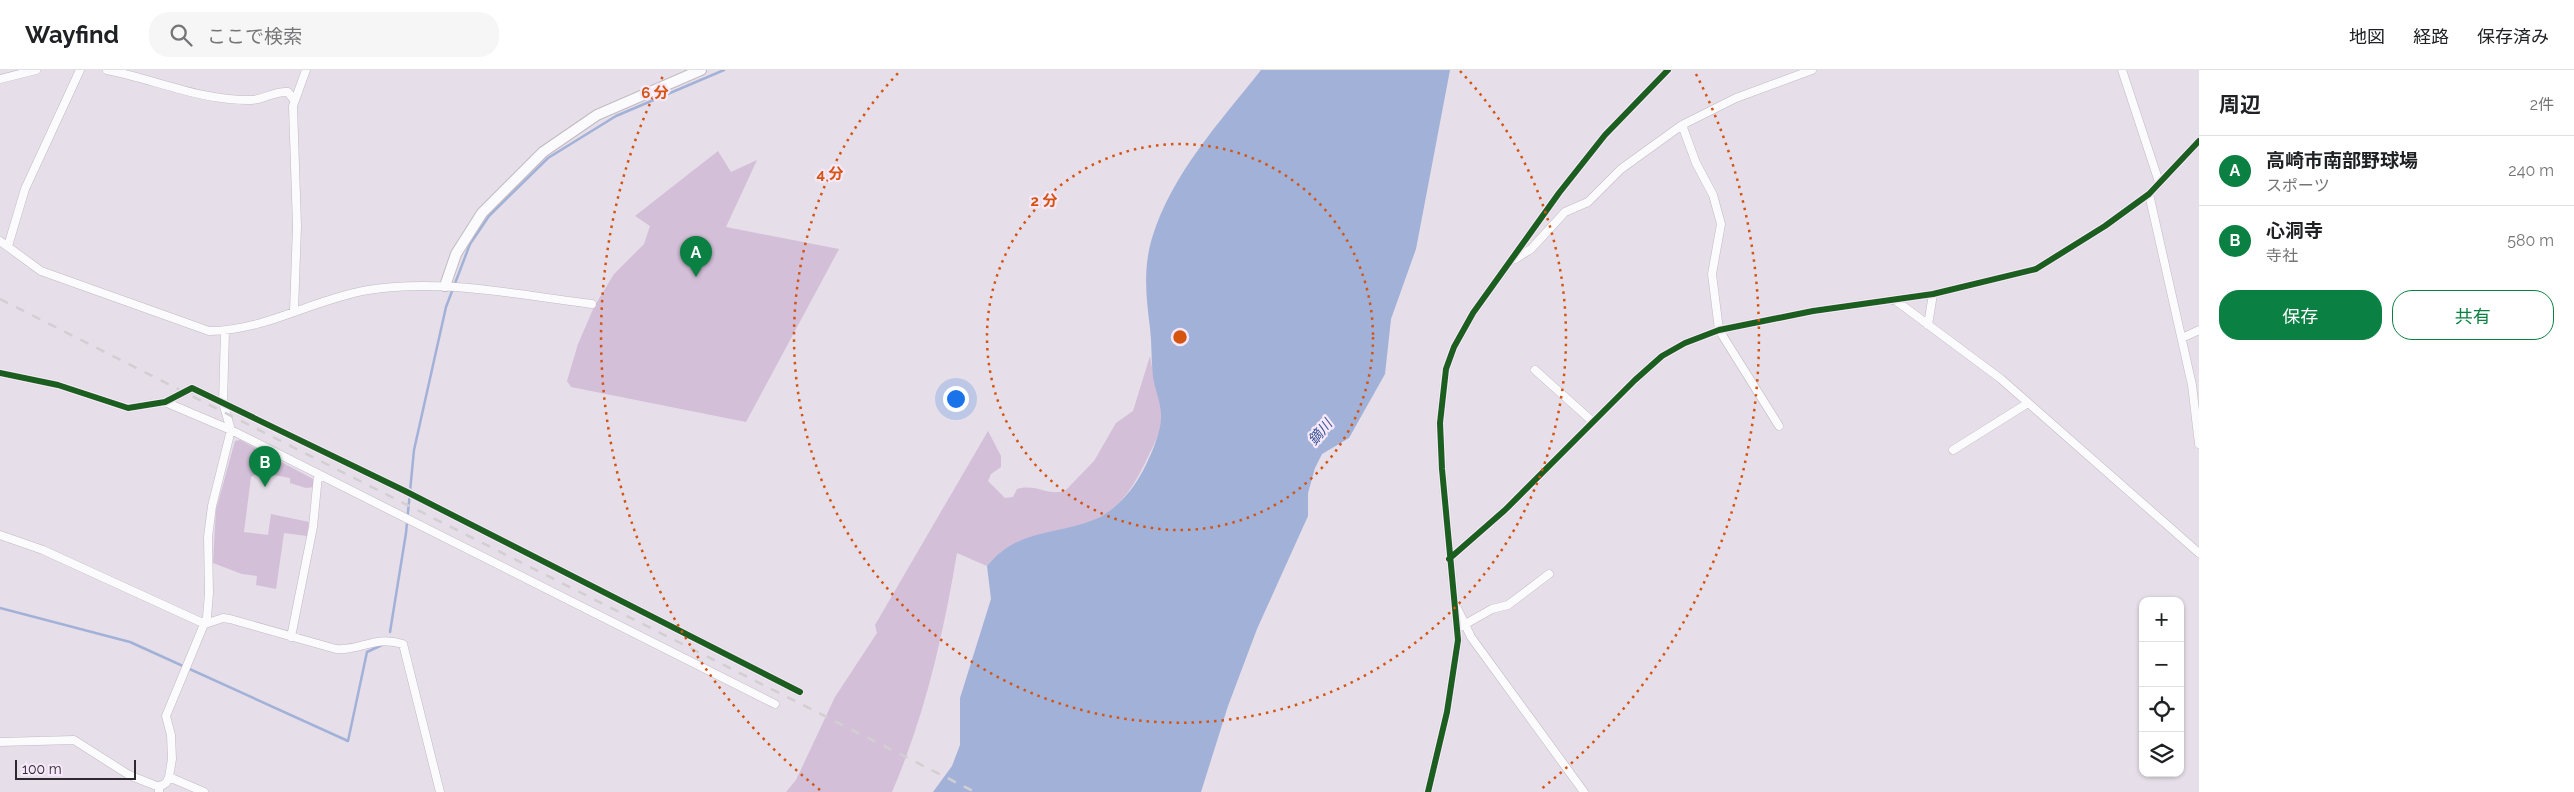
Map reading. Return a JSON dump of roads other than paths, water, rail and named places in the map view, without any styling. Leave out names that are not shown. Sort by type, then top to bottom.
[{"type":"street","points":[[0,79],[36,70]]},
{"type":"street","points":[[8,246],[25,189],[80,70]]},
{"type":"street","points":[[107,70],[214,96],[252,100],[288,92],[294,100]]},
{"type":"street","points":[[294,311],[297,226],[294,100],[306,70]]},
{"type":"street","points":[[445,286],[456,254],[482,213],[543,152],[597,114],[701,70]]},
{"type":"street","points":[[1584,792],[1461,626],[1455,604],[1450,559],[1440,423],[1446,369],[1454,347],[1473,313],[1559,193],[1605,135],[1668,70]]},
{"type":"street","points":[[1511,262],[1531,249],[1565,212],[1588,202],[1620,169],[1682,125],[1736,98],[1812,70]]},
{"type":"street","points":[[2122,70],[2159,182]]},
{"type":"street","points":[[1682,125],[1696,163],[1713,195],[1722,224],[1712,274],[1719,330],[1779,426]]},
{"type":"street","points":[[1450,559],[1506,510],[1593,422],[1662,356],[1686,343],[1719,330],[1813,311],[1933,294],[2036,269],[2105,226],[2149,194],[2199,141]]},
{"type":"street","points":[[2149,194],[2192,385],[2199,444]]},
{"type":"street","points":[[0,241],[41,271],[191,326],[210,331],[238,330],[294,311],[369,290],[445,286],[592,304]]},
{"type":"street","points":[[1928,325],[1933,294]]},
{"type":"street","points":[[1895,300],[2001,379],[2199,553]]},
{"type":"street","points":[[2182,338],[2199,330]]},
{"type":"street","points":[[0,742],[74,740],[129,775],[159,790],[166,783],[169,777],[173,746],[166,716],[205,624],[209,593],[208,537],[212,506],[231,430],[223,403],[225,331]]},
{"type":"street","points":[[1534,370],[1593,422]]},
{"type":"street","points":[[0,373],[58,385],[128,408],[165,402],[192,388],[405,491],[800,692]]},
{"type":"street","points":[[165,402],[231,430],[776,704]]},
{"type":"street","points":[[1953,450],[2028,403]]},
{"type":"street","points":[[291,637],[312,536],[318,475]]},
{"type":"street","points":[[0,535],[43,550],[205,624],[223,618],[230,619],[291,637],[343,649],[380,640],[403,644],[440,792]]},
{"type":"street","points":[[1428,792],[1447,712],[1461,626],[1492,609],[1508,605],[1549,574]]},
{"type":"street","points":[[169,777],[204,792]]},
{"type":"water","name":"鏑川","points":[[1261,70],[1450,70],[1416,249],[1391,319],[1385,374],[1349,438],[1322,454],[1315,468],[1308,493],[1308,516],[1257,629],[1228,706],[1201,792],[933,792],[952,766],[960,745],[960,698],[991,599],[987,566],[1011,545],[1024,539],[1081,524],[1107,513],[1131,489],[1148,461],[1158,434],[1161,418],[1153,377],[1147,294],[1146,271],[1152,238],[1161,214],[1184,170]]},
{"type":"waterway","points":[[390,632],[406,533],[414,450],[446,307],[470,244],[489,216],[548,158],[616,116],[724,70]]},
{"type":"waterway","points":[[0,608],[130,642],[348,741],[367,652],[382,645]]},
{"type":"railway","points":[[0,299],[975,792]]},
{"type":"place","name":"高崎市南部野球場","points":[[696,277]]},
{"type":"place","name":"心洞寺","points":[[265,487]]}]
